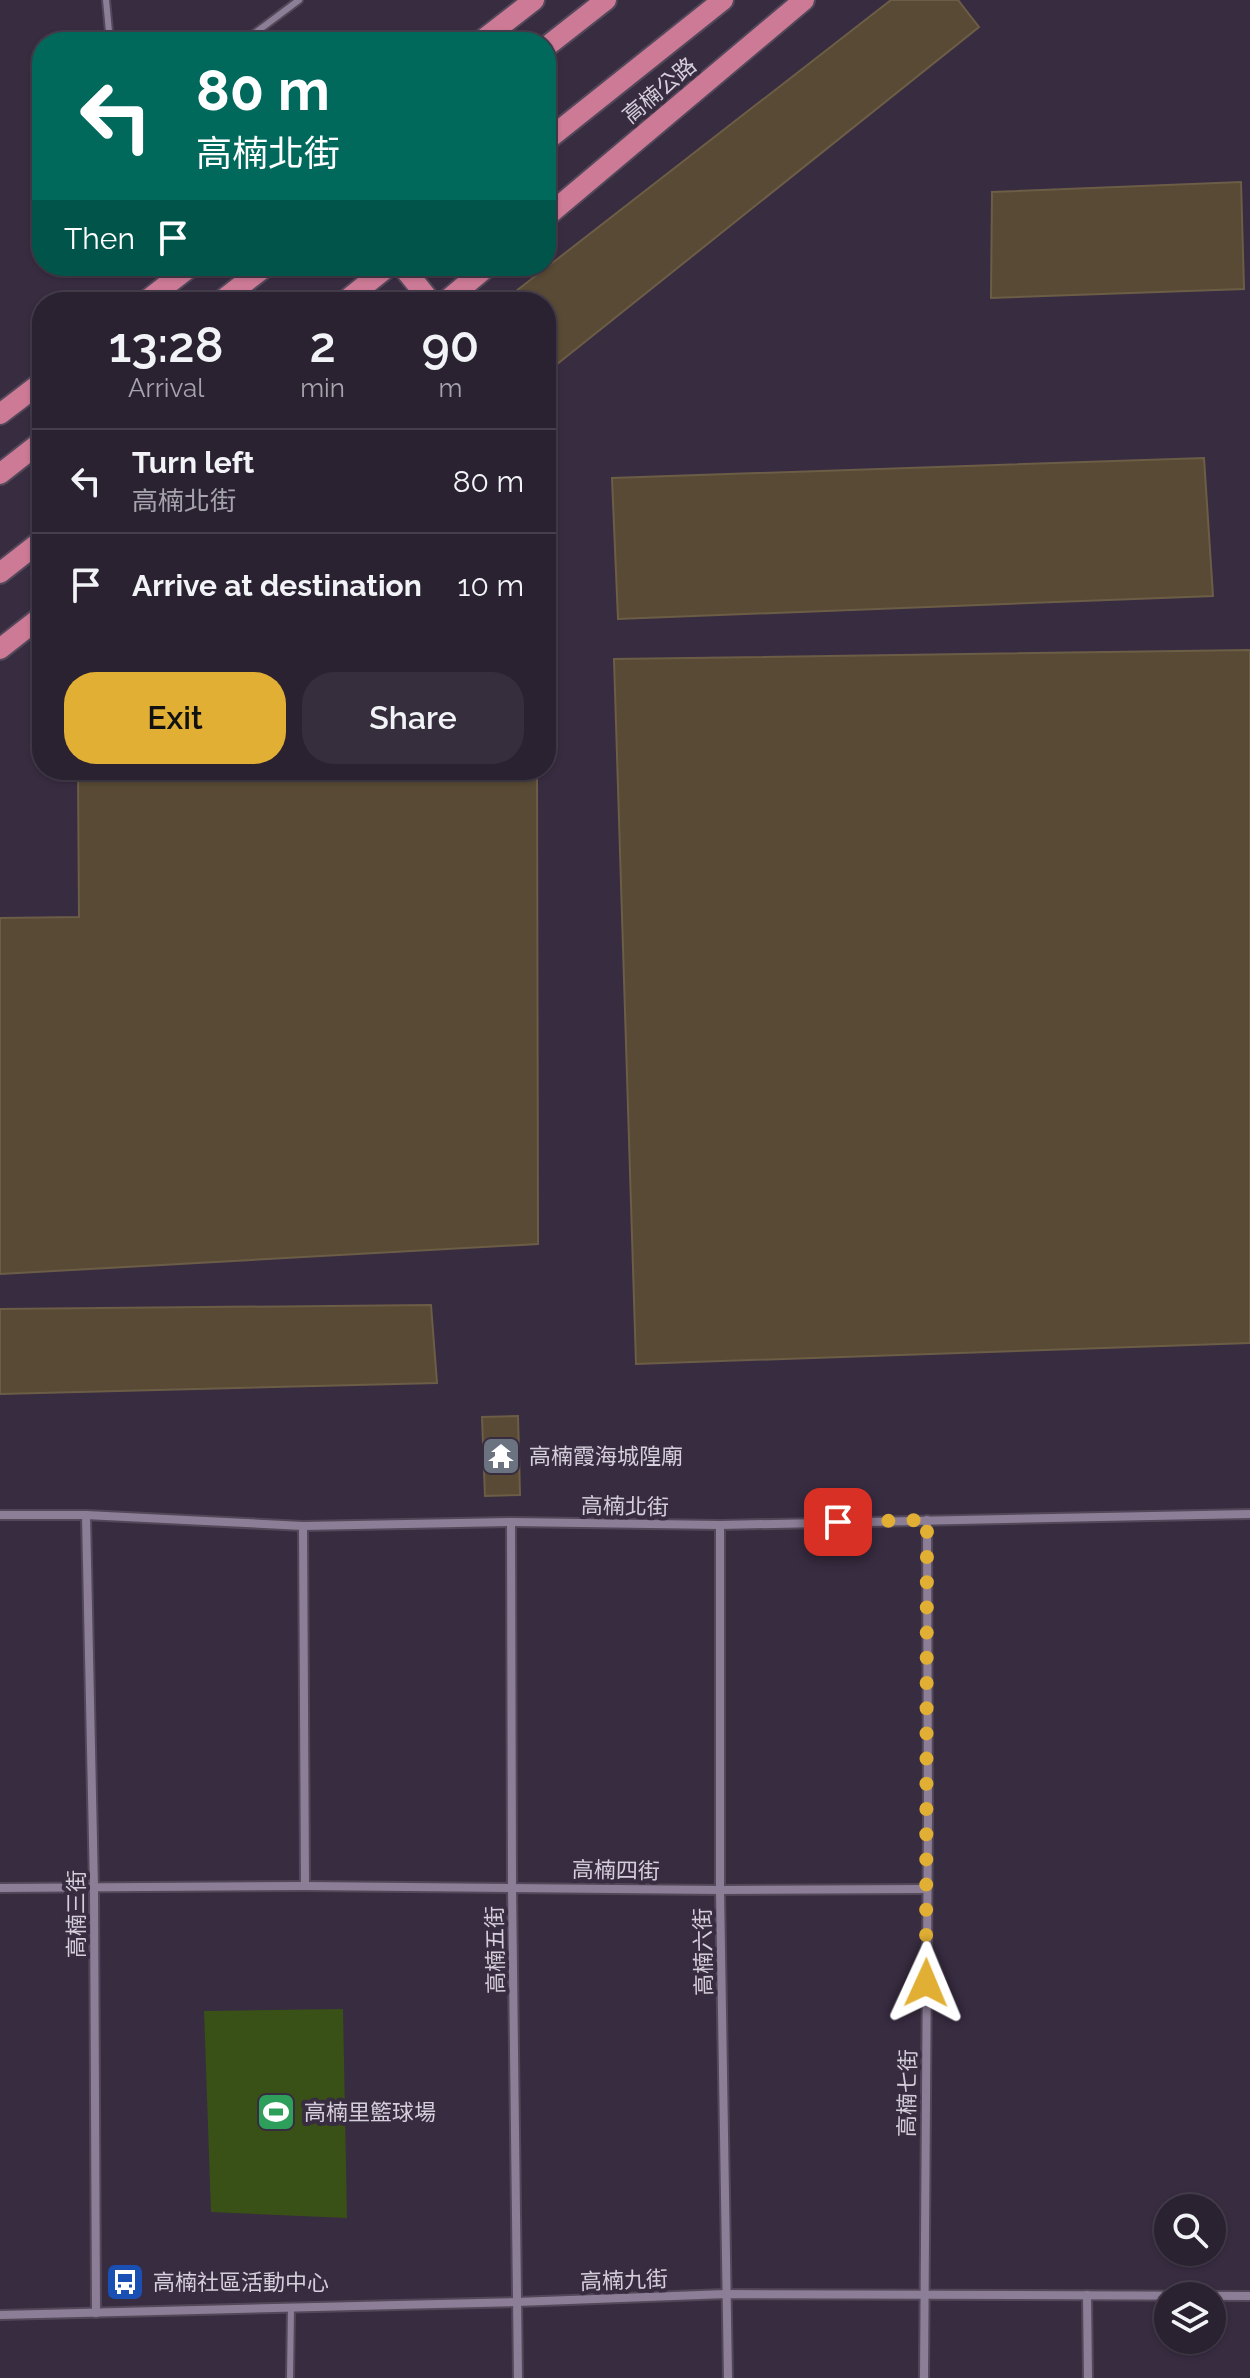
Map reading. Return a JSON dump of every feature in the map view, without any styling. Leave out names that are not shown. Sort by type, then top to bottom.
[{"type":"main road","points":[[493,32],[534,0]]},
{"type":"main road","points":[[556,39],[606,0]]},
{"type":"main road","name":"高楠公路","points":[[556,133],[723,0]]},
{"type":"main road","name":"高楠公路","points":[[556,209],[804,0]]},
{"type":"main road","points":[[158,292],[178,276]]},
{"type":"main road","points":[[233,292],[253,276]]},
{"type":"main road","points":[[356,292],[376,276]]},
{"type":"main road","points":[[410,276],[423,292]]},
{"type":"main road","points":[[457,292],[476,276]]},
{"type":"main road","points":[[0,414],[32,390]]},
{"type":"main road","points":[[0,474],[32,449]]},
{"type":"main road","points":[[0,573],[32,548]]},
{"type":"main road","points":[[0,649],[32,624]]},
{"type":"street","name":"高楠北街","points":[[0,1515],[86,1515],[303,1526],[511,1522],[720,1525],[1250,1514]]},
{"type":"street","name":"高楠三街","points":[[86,1515],[94,1888],[96,2313]]},
{"type":"street","name":"高楠七街","points":[[924,2378],[927,1520]]},
{"type":"street","name":"高楠五街","points":[[511,1522],[518,2378]]},
{"type":"street","name":"高楠六街","points":[[720,1525],[720,1890],[728,2378]]},
{"type":"street","points":[[303,1526],[305,1886]]},
{"type":"street","name":"高楠四街","points":[[0,1888],[927,1889]]},
{"type":"street","name":"高楠九街","points":[[0,2315],[726,2294],[1250,2296]]},
{"type":"street","points":[[1087,2295],[1088,2378]]},
{"type":"lane","points":[[106,0],[109,32]]},
{"type":"lane","points":[[256,32],[299,0]]},
{"type":"lane","points":[[290,2378],[291,2308]]},
{"type":"green space","name":"高楠里籃球場","points":[[343,2009],[347,2218],[211,2212],[204,2011]]},
{"type":"building","points":[[891,0],[958,0],[979,27],[556,365],[556,292],[515,292],[535,276],[556,276],[556,260]]},
{"type":"building","points":[[1241,182],[1244,289],[991,298],[992,192]]},
{"type":"building","points":[[1204,458],[1213,596],[618,619],[612,478]]},
{"type":"building","points":[[1250,650],[1250,1343],[636,1364],[614,659]]},
{"type":"building","points":[[78,780],[537,780],[538,1244],[0,1274],[0,918],[79,917]]},
{"type":"building","points":[[431,1305],[437,1383],[0,1394],[0,1309]]},
{"type":"building","name":"高楠霞海城隍廟","points":[[518,1416],[520,1495],[485,1496],[482,1417]]},
{"type":"place","name":"高楠霞海城隍廟","points":[[501,1456]]},
{"type":"place","name":"高楠里籃球場","points":[[276,2112]]},
{"type":"place","name":"高楠社區活動中心","points":[[125,2282]]},
{"type":"route","points":[[838,1522],[927,1520],[926,1983]]}]
